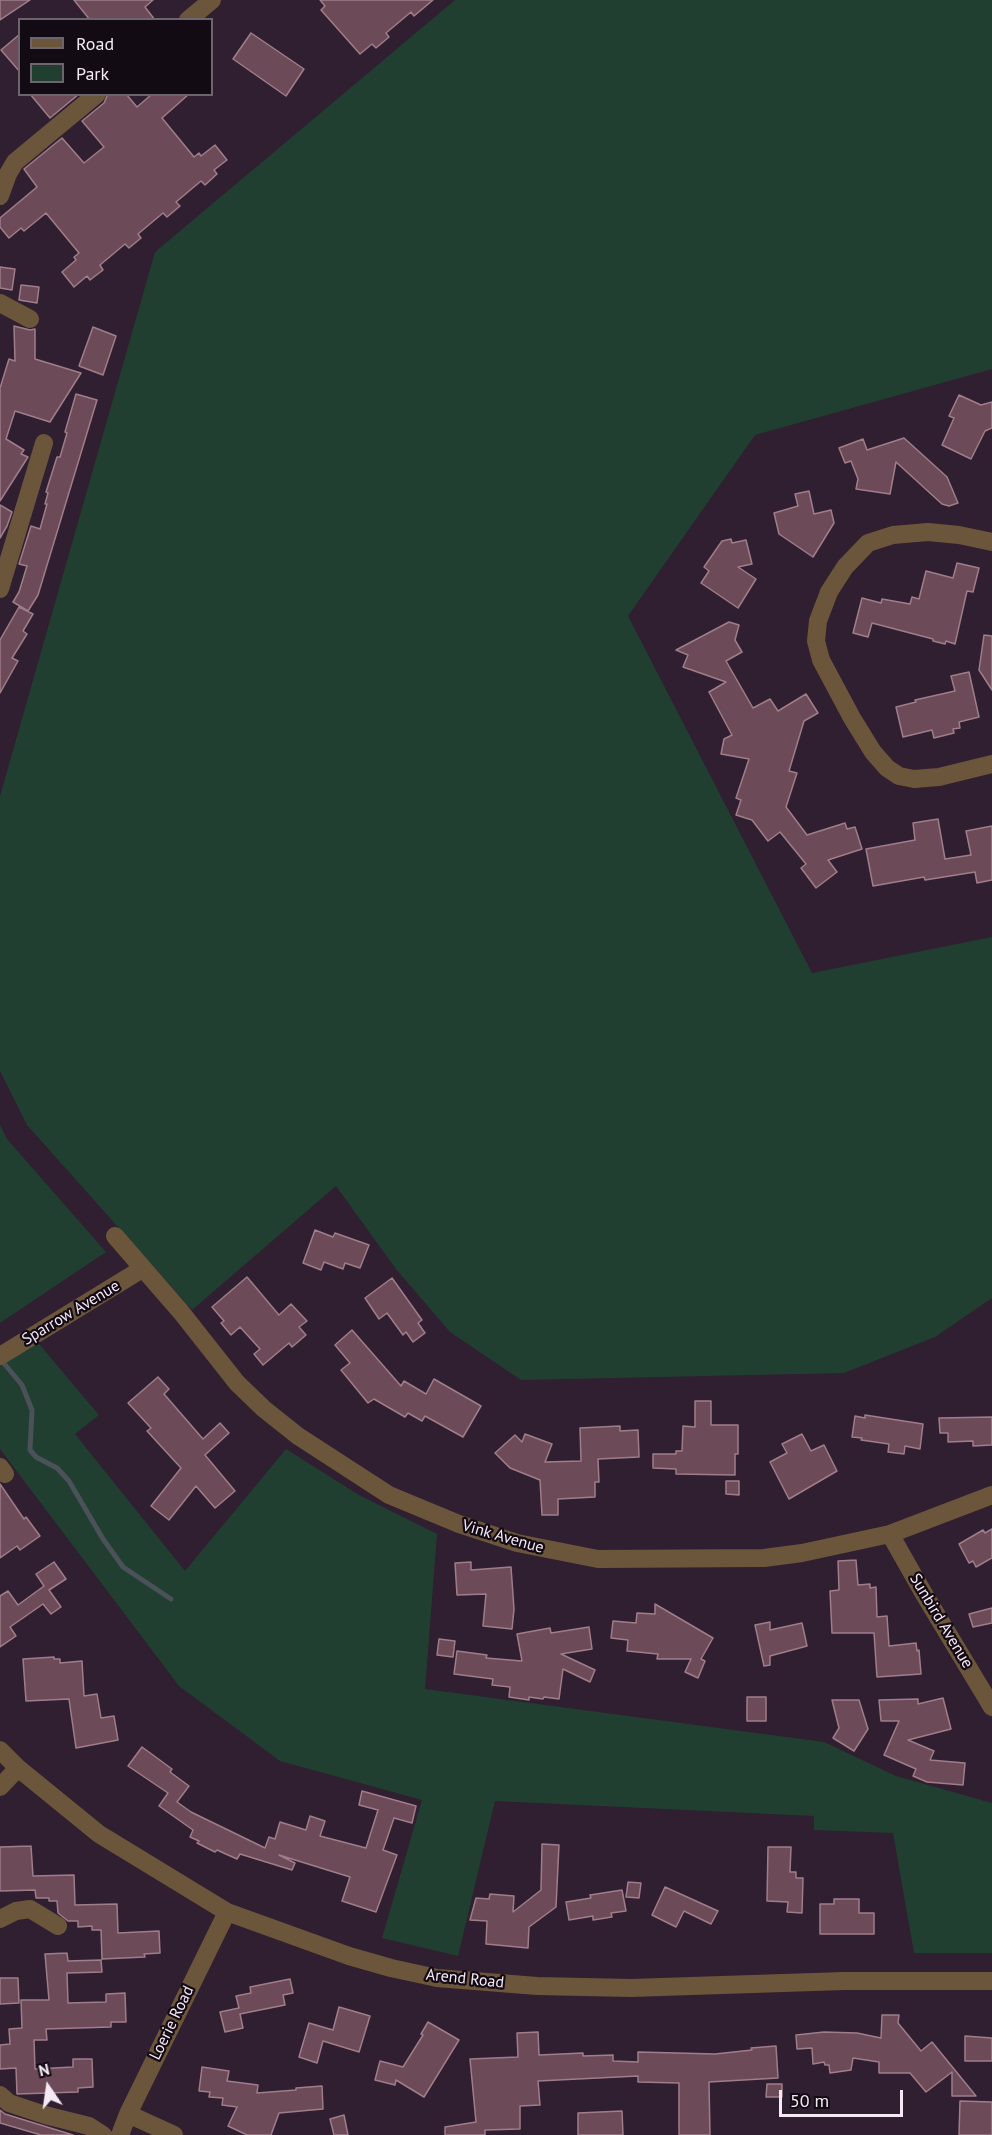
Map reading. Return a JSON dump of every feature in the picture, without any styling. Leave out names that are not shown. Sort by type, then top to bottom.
[{"type":"street","points":[[190,18],[212,0]]},
{"type":"street","points":[[0,196],[15,162],[95,96]]},
{"type":"street","points":[[0,303],[30,319]]},
{"type":"street","points":[[0,589],[5,550],[44,443]]},
{"type":"street","points":[[992,542],[960,535],[928,532],[893,535],[868,543],[845,567],[830,592],[818,621],[816,640],[821,660],[852,718],[873,752],[887,768],[899,776],[922,778],[939,777],[992,764]]},
{"type":"street","name":"Vink Avenue","points":[[115,1236],[181,1312],[237,1383],[264,1409],[318,1449],[379,1489],[423,1510],[517,1543],[598,1559],[764,1558],[813,1551],[890,1534],[992,1495]]},
{"type":"street","name":"Sparrow Avenue","points":[[0,1356],[142,1269]]},
{"type":"street","name":"Sunbird Avenue","points":[[890,1534],[992,1707]]},
{"type":"street","name":"Arend Road","points":[[0,1750],[18,1768],[99,1834],[226,1912],[349,1956],[391,1968],[448,1979],[537,1986],[631,1988],[844,1981],[992,1981]]},
{"type":"street","points":[[0,1787],[18,1768]]},
{"type":"street","points":[[0,1920],[16,1911],[30,1909],[58,1926]]},
{"type":"street","name":"Loerie Road","points":[[120,2135],[226,1912]]},
{"type":"street","points":[[0,2095],[9,2103],[89,2126],[103,2135]]},
{"type":"street","points":[[128,2114],[174,2135]]},
{"type":"green space","points":[[455,0],[992,0],[992,369],[755,435],[628,616],[812,973],[992,937],[992,1298],[935,1337],[844,1373],[521,1380],[450,1332],[396,1269],[336,1186],[192,1310],[27,1125],[0,1071],[0,796],[155,252]]},
{"type":"green space","points":[[0,1125],[7,1139],[106,1252],[0,1323]]},
{"type":"green space","points":[[34,1338],[99,1415],[75,1434],[185,1571],[286,1449],[359,1495],[437,1534],[425,1689],[824,1742],[896,1776],[992,1803],[992,1953],[914,1953],[893,1833],[814,1830],[814,1816],[495,1801],[458,1956],[382,1938],[422,1800],[280,1761],[179,1686],[0,1449],[0,1360]]},
{"type":"building","points":[[0,0],[30,0],[0,20]]},
{"type":"building","points":[[74,0],[153,0],[145,7],[153,18],[88,18]]},
{"type":"building","points":[[320,0],[433,0],[414,16],[411,12],[386,33],[389,37],[376,48],[372,44],[360,54],[321,10],[325,6]]},
{"type":"building","points":[[251,33],[304,69],[286,96],[233,59]]},
{"type":"building","points":[[18,36],[18,70],[1,50]]},
{"type":"building","points":[[32,96],[77,96],[50,118]]},
{"type":"building","points":[[107,96],[128,96],[137,107],[150,96],[187,96],[162,118],[194,157],[199,153],[201,156],[215,145],[227,160],[214,170],[217,174],[205,185],[201,181],[176,202],[180,206],[167,217],[163,213],[138,234],[141,238],[129,248],[125,244],[100,265],[103,270],[90,280],[87,276],[74,287],[62,272],[76,260],[74,257],[79,253],[46,213],[24,231],[21,228],[9,238],[0,227],[0,218],[37,187],[24,169],[62,138],[84,163],[104,147],[82,121],[104,103]]},
{"type":"building","points":[[0,267],[15,269],[12,290],[0,288]]},
{"type":"building","points":[[21,285],[39,287],[37,303],[19,300]]},
{"type":"building","points":[[14,326],[35,329],[35,359],[81,373],[50,422],[15,411],[6,439],[24,450],[21,454],[28,457],[0,501],[0,388],[9,359],[15,361]]},
{"type":"building","points":[[93,327],[116,336],[103,375],[79,366]]},
{"type":"building","points":[[76,394],[97,400],[38,595],[28,611],[13,602],[19,592],[27,566],[19,564],[31,526],[40,529],[47,504],[45,504],[48,493],[46,492],[57,457],[60,457]]},
{"type":"building","points":[[959,395],[981,405],[992,402],[992,428],[985,431],[971,459],[942,445],[954,418],[949,416]]},
{"type":"building","points":[[904,438],[947,477],[958,503],[949,506],[942,504],[896,462],[890,494],[856,489],[858,479],[851,461],[845,463],[839,448],[863,439],[867,450]]},
{"type":"building","points":[[809,491],[814,514],[831,510],[834,523],[813,557],[779,534],[774,513],[798,506],[795,494]]},
{"type":"building","points":[[0,505],[12,512],[0,538]]},
{"type":"building","points":[[731,539],[732,543],[746,540],[752,564],[738,567],[756,579],[738,608],[701,583],[709,571],[704,567],[722,541]]},
{"type":"building","points":[[957,563],[979,568],[973,592],[967,591],[955,644],[933,641],[933,639],[872,623],[868,637],[853,633],[862,598],[881,603],[882,599],[910,604],[912,597],[919,599],[926,571],[953,578]]},
{"type":"building","points":[[19,607],[33,614],[23,631],[27,634],[12,658],[18,661],[0,693],[0,640]]},
{"type":"building","points":[[729,622],[739,625],[735,640],[742,652],[726,661],[753,708],[770,699],[778,711],[806,694],[818,713],[804,721],[789,771],[797,773],[786,807],[807,835],[845,823],[847,829],[855,827],[862,849],[828,860],[837,872],[816,888],[801,868],[806,864],[780,832],[768,841],[752,820],[736,815],[741,800],[736,798],[749,759],[721,754],[724,739],[732,735],[709,692],[726,682],[683,667],[688,655],[676,650]]},
{"type":"building","points":[[984,635],[992,636],[992,690],[979,670]]},
{"type":"building","points":[[969,672],[979,717],[959,722],[960,728],[953,729],[954,733],[934,738],[932,730],[903,737],[896,707],[955,691],[951,676]]},
{"type":"building","points":[[938,819],[945,859],[971,855],[966,831],[992,826],[992,880],[977,883],[975,872],[925,880],[924,877],[873,886],[866,849],[915,840],[913,823]]},
{"type":"building","points":[[315,1230],[333,1237],[335,1233],[369,1245],[360,1268],[345,1263],[343,1269],[324,1262],[321,1270],[303,1263]]},
{"type":"building","points":[[247,1277],[279,1315],[291,1304],[307,1321],[299,1327],[306,1335],[292,1347],[289,1343],[263,1365],[254,1354],[260,1349],[240,1327],[231,1335],[221,1323],[224,1321],[212,1307]]},
{"type":"building","points":[[392,1278],[422,1320],[418,1323],[425,1333],[413,1342],[406,1332],[403,1335],[387,1313],[379,1319],[365,1298]]},
{"type":"building","points":[[352,1330],[401,1386],[404,1381],[426,1394],[434,1379],[481,1406],[463,1437],[425,1416],[422,1421],[408,1413],[405,1417],[374,1399],[368,1403],[341,1370],[350,1363],[335,1345]]},
{"type":"building","points":[[158,1377],[169,1389],[164,1394],[203,1439],[220,1423],[229,1433],[205,1455],[235,1491],[215,1508],[196,1486],[169,1520],[151,1506],[181,1468],[147,1431],[151,1428],[128,1403]]},
{"type":"building","points":[[695,1401],[711,1401],[711,1425],[738,1425],[735,1475],[676,1474],[676,1469],[653,1468],[653,1454],[676,1454],[676,1451],[682,1451],[683,1426],[695,1427]]},
{"type":"building","points":[[865,1415],[923,1424],[920,1449],[905,1446],[904,1454],[888,1452],[889,1444],[852,1437],[855,1416],[865,1418]]},
{"type":"building","points":[[992,1417],[992,1445],[973,1446],[973,1441],[948,1442],[948,1433],[940,1433],[939,1418]]},
{"type":"building","points":[[620,1426],[620,1431],[638,1430],[639,1457],[598,1459],[599,1482],[595,1482],[595,1497],[558,1499],[558,1515],[542,1515],[540,1480],[510,1468],[495,1453],[515,1435],[522,1442],[525,1434],[552,1444],[545,1462],[581,1461],[580,1428]]},
{"type":"building","points":[[802,1434],[811,1451],[824,1445],[837,1471],[789,1499],[770,1462],[787,1453],[782,1444]]},
{"type":"building","points":[[726,1481],[739,1481],[739,1495],[726,1494]]},
{"type":"building","points":[[0,1484],[24,1519],[26,1517],[40,1536],[20,1550],[17,1546],[0,1558]]},
{"type":"building","points":[[992,1529],[992,1558],[976,1567],[973,1561],[969,1563],[959,1544],[983,1530],[985,1533]]},
{"type":"building","points":[[856,1560],[858,1585],[870,1584],[870,1588],[876,1587],[877,1617],[887,1616],[889,1646],[916,1643],[917,1651],[919,1650],[921,1674],[877,1677],[874,1633],[832,1633],[830,1591],[839,1590],[838,1561]]},
{"type":"building","points":[[54,1562],[66,1579],[49,1590],[61,1607],[51,1614],[43,1604],[10,1627],[16,1636],[0,1647],[0,1596],[8,1591],[18,1605],[44,1586],[36,1574]]},
{"type":"building","points":[[471,1562],[471,1570],[511,1567],[514,1609],[512,1629],[483,1626],[486,1594],[457,1595],[455,1563]]},
{"type":"building","points":[[655,1604],[713,1638],[701,1659],[705,1661],[698,1678],[685,1672],[691,1659],[657,1659],[658,1654],[627,1651],[628,1640],[611,1638],[613,1621],[636,1623],[637,1613],[655,1614]]},
{"type":"building","points":[[992,1608],[992,1623],[973,1627],[969,1614]]},
{"type":"building","points":[[770,1622],[770,1630],[802,1623],[807,1646],[770,1656],[770,1665],[764,1666],[755,1625]]},
{"type":"building","points":[[589,1627],[592,1649],[561,1654],[595,1670],[590,1682],[563,1669],[559,1699],[529,1697],[529,1700],[509,1697],[510,1687],[492,1685],[493,1679],[454,1674],[457,1651],[487,1655],[486,1658],[522,1661],[517,1634],[550,1628],[551,1633]]},
{"type":"building","points":[[439,1639],[455,1641],[453,1657],[437,1655]]},
{"type":"building","points":[[54,1657],[54,1659],[60,1659],[60,1663],[82,1661],[84,1696],[97,1694],[101,1718],[114,1716],[118,1740],[76,1748],[69,1699],[26,1701],[23,1659]]},
{"type":"building","points":[[747,1697],[766,1697],[766,1721],[747,1721]]},
{"type":"building","points":[[943,1698],[951,1729],[908,1740],[934,1751],[930,1760],[965,1763],[963,1785],[927,1782],[913,1776],[916,1769],[884,1755],[899,1721],[881,1721],[879,1700],[918,1699],[918,1704]]},
{"type":"building","points":[[832,1700],[859,1700],[868,1729],[854,1751],[833,1738],[839,1728]]},
{"type":"building","points":[[142,1747],[172,1769],[170,1772],[189,1786],[177,1802],[191,1812],[265,1848],[269,1837],[275,1839],[280,1822],[306,1830],[310,1816],[325,1821],[320,1836],[366,1848],[378,1810],[359,1805],[362,1791],[416,1806],[412,1823],[394,1818],[383,1850],[397,1855],[376,1912],[342,1901],[350,1877],[279,1855],[295,1863],[292,1870],[240,1854],[237,1859],[197,1843],[199,1841],[190,1837],[193,1830],[159,1806],[168,1793],[128,1766]]},
{"type":"building","points":[[542,1844],[559,1845],[556,1907],[529,1927],[528,1948],[486,1944],[487,1921],[470,1920],[476,1898],[489,1899],[490,1894],[514,1896],[513,1912],[541,1890]]},
{"type":"building","points":[[31,1846],[33,1876],[74,1875],[75,1905],[117,1904],[118,1933],[159,1931],[160,1953],[144,1954],[145,1957],[102,1959],[101,1930],[92,1930],[92,1926],[78,1927],[78,1921],[68,1921],[58,1913],[57,1901],[49,1901],[49,1898],[36,1898],[35,1890],[0,1891],[0,1847]]},
{"type":"building","points":[[768,1847],[791,1847],[790,1872],[796,1872],[796,1878],[803,1878],[802,1913],[787,1912],[788,1902],[767,1901]]},
{"type":"building","points":[[628,1882],[641,1883],[639,1898],[626,1897]]},
{"type":"building","points":[[665,1887],[718,1911],[711,1924],[684,1911],[676,1927],[652,1915]]},
{"type":"building","points":[[622,1890],[626,1911],[611,1913],[612,1917],[593,1920],[593,1916],[569,1920],[566,1902],[591,1898],[590,1895]]},
{"type":"building","points":[[834,1899],[859,1899],[859,1913],[874,1913],[874,1934],[820,1934],[820,1904],[834,1904]]},
{"type":"building","points":[[67,1953],[68,1961],[101,1960],[102,1972],[67,1973],[68,2003],[106,2002],[106,1994],[125,1993],[126,2022],[111,2022],[111,2027],[46,2029],[47,2040],[34,2040],[35,2069],[73,2067],[73,2059],[92,2059],[93,2087],[78,2088],[78,2092],[17,2094],[16,2068],[0,2069],[0,2045],[10,2044],[9,2029],[22,2028],[21,2000],[49,2000],[45,1954]]},
{"type":"building","points":[[0,1978],[18,1978],[19,2003],[0,2004]]},
{"type":"building","points":[[290,1979],[293,1993],[283,1995],[285,2005],[240,2014],[243,2028],[225,2032],[220,2012],[239,2008],[236,1996],[251,1993],[250,1987]]},
{"type":"building","points":[[339,2007],[370,2016],[359,2052],[323,2041],[317,2063],[299,2057],[309,2023],[333,2030]]},
{"type":"building","points":[[882,2015],[899,2015],[898,2023],[921,2051],[932,2042],[976,2096],[952,2096],[952,2072],[926,2092],[910,2073],[879,2073],[879,2062],[853,2058],[851,2070],[830,2073],[829,2065],[825,2065],[824,2062],[813,2064],[812,2048],[797,2049],[796,2035],[824,2032],[857,2033],[881,2038]]},
{"type":"building","points":[[428,2022],[459,2040],[424,2097],[396,2080],[395,2085],[375,2080],[380,2061],[403,2067],[423,2035],[421,2034]]},
{"type":"building","points":[[538,2032],[539,2055],[583,2053],[583,2056],[613,2055],[613,2061],[638,2062],[638,2052],[715,2054],[776,2046],[778,2078],[709,2082],[710,2135],[679,2135],[679,2083],[638,2082],[638,2076],[538,2081],[540,2105],[520,2106],[520,2129],[485,2130],[485,2135],[445,2135],[445,2127],[476,2122],[470,2059],[518,2057],[517,2033]]},
{"type":"building","points":[[965,2036],[992,2038],[992,2061],[965,2061]]},
{"type":"building","points":[[202,2067],[229,2071],[227,2081],[258,2085],[257,2093],[322,2086],[323,2109],[279,2113],[271,2135],[247,2135],[228,2126],[237,2107],[222,2105],[223,2098],[209,2097],[210,2092],[199,2091]]},
{"type":"building","points":[[767,2084],[782,2084],[782,2097],[766,2097]]},
{"type":"building","points":[[960,2101],[992,2102],[992,2135],[959,2135]]},
{"type":"building","points":[[0,2110],[5,2114],[73,2135],[41,2135],[0,2123]]},
{"type":"building","points":[[622,2111],[623,2135],[578,2135],[578,2113]]},
{"type":"building","points":[[344,2115],[348,2135],[334,2135],[330,2119]]},
{"type":"waterway","points":[[2,1361],[22,1385],[32,1410],[30,1450],[36,1457],[57,1468],[69,1481],[103,1539],[123,1567],[171,1599]]}]
